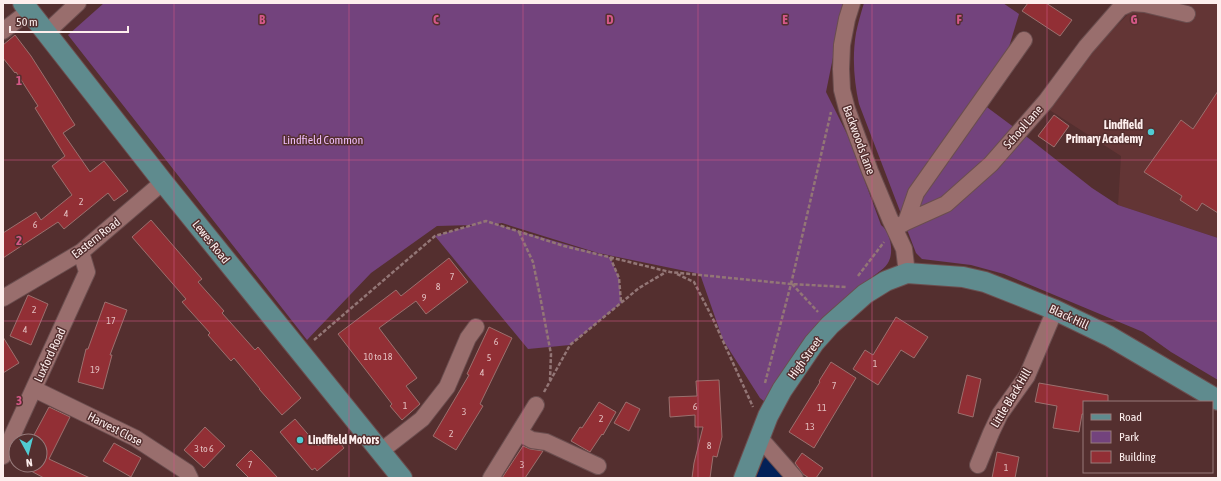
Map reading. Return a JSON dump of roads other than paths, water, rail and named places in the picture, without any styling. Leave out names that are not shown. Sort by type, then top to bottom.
[{"type":"main road","name":"Lewes Road","points":[[26,7],[163,182],[402,478]]},
{"type":"main road","name":"Black Hill","points":[[907,273],[963,277],[984,282],[1055,310],[1109,336],[1218,400]]},
{"type":"main road","name":"High Street","points":[[744,478],[768,416],[797,367],[814,343],[830,325],[865,294],[886,281],[907,273]]},
{"type":"street","points":[[47,32],[78,3]]},
{"type":"street","name":"Backwoods Lane","points":[[852,3],[842,45],[842,90],[847,109],[897,223],[904,249],[907,273]]},
{"type":"street","points":[[1131,3],[1146,4],[1187,14]]},
{"type":"street","name":"School Lane","points":[[897,223],[946,204],[991,164],[1046,101],[1086,47],[1120,8],[1131,3]]},
{"type":"street","points":[[3,31],[26,7]]},
{"type":"street","points":[[897,223],[916,193],[1024,40]]},
{"type":"street","name":"Eastern Road","points":[[3,298],[81,252],[163,182]]},
{"type":"street","name":"Luxford Road","points":[[3,456],[87,272],[81,252]]},
{"type":"street","name":"Little Black Hill","points":[[978,465],[1000,414],[1027,376],[1055,310]]},
{"type":"street","points":[[381,451],[422,419],[447,387],[468,331]]},
{"type":"street","name":"Harvest Close","points":[[34,389],[135,438],[187,472],[190,478]]},
{"type":"street","points":[[491,478],[536,406]]},
{"type":"street","points":[[519,433],[532,440],[546,442],[598,466]]},
{"type":"street","points":[[759,437],[795,478]]},
{"type":"water","points":[[767,455],[792,478],[756,478]]},
{"type":"place","name":"Lindfield Primary Academy","points":[[1151,132]]},
{"type":"place","name":"Lindfield Motors","points":[[300,440]]},
{"type":"park label","name":"Lindfield Common","points":[[323,140]]}]
